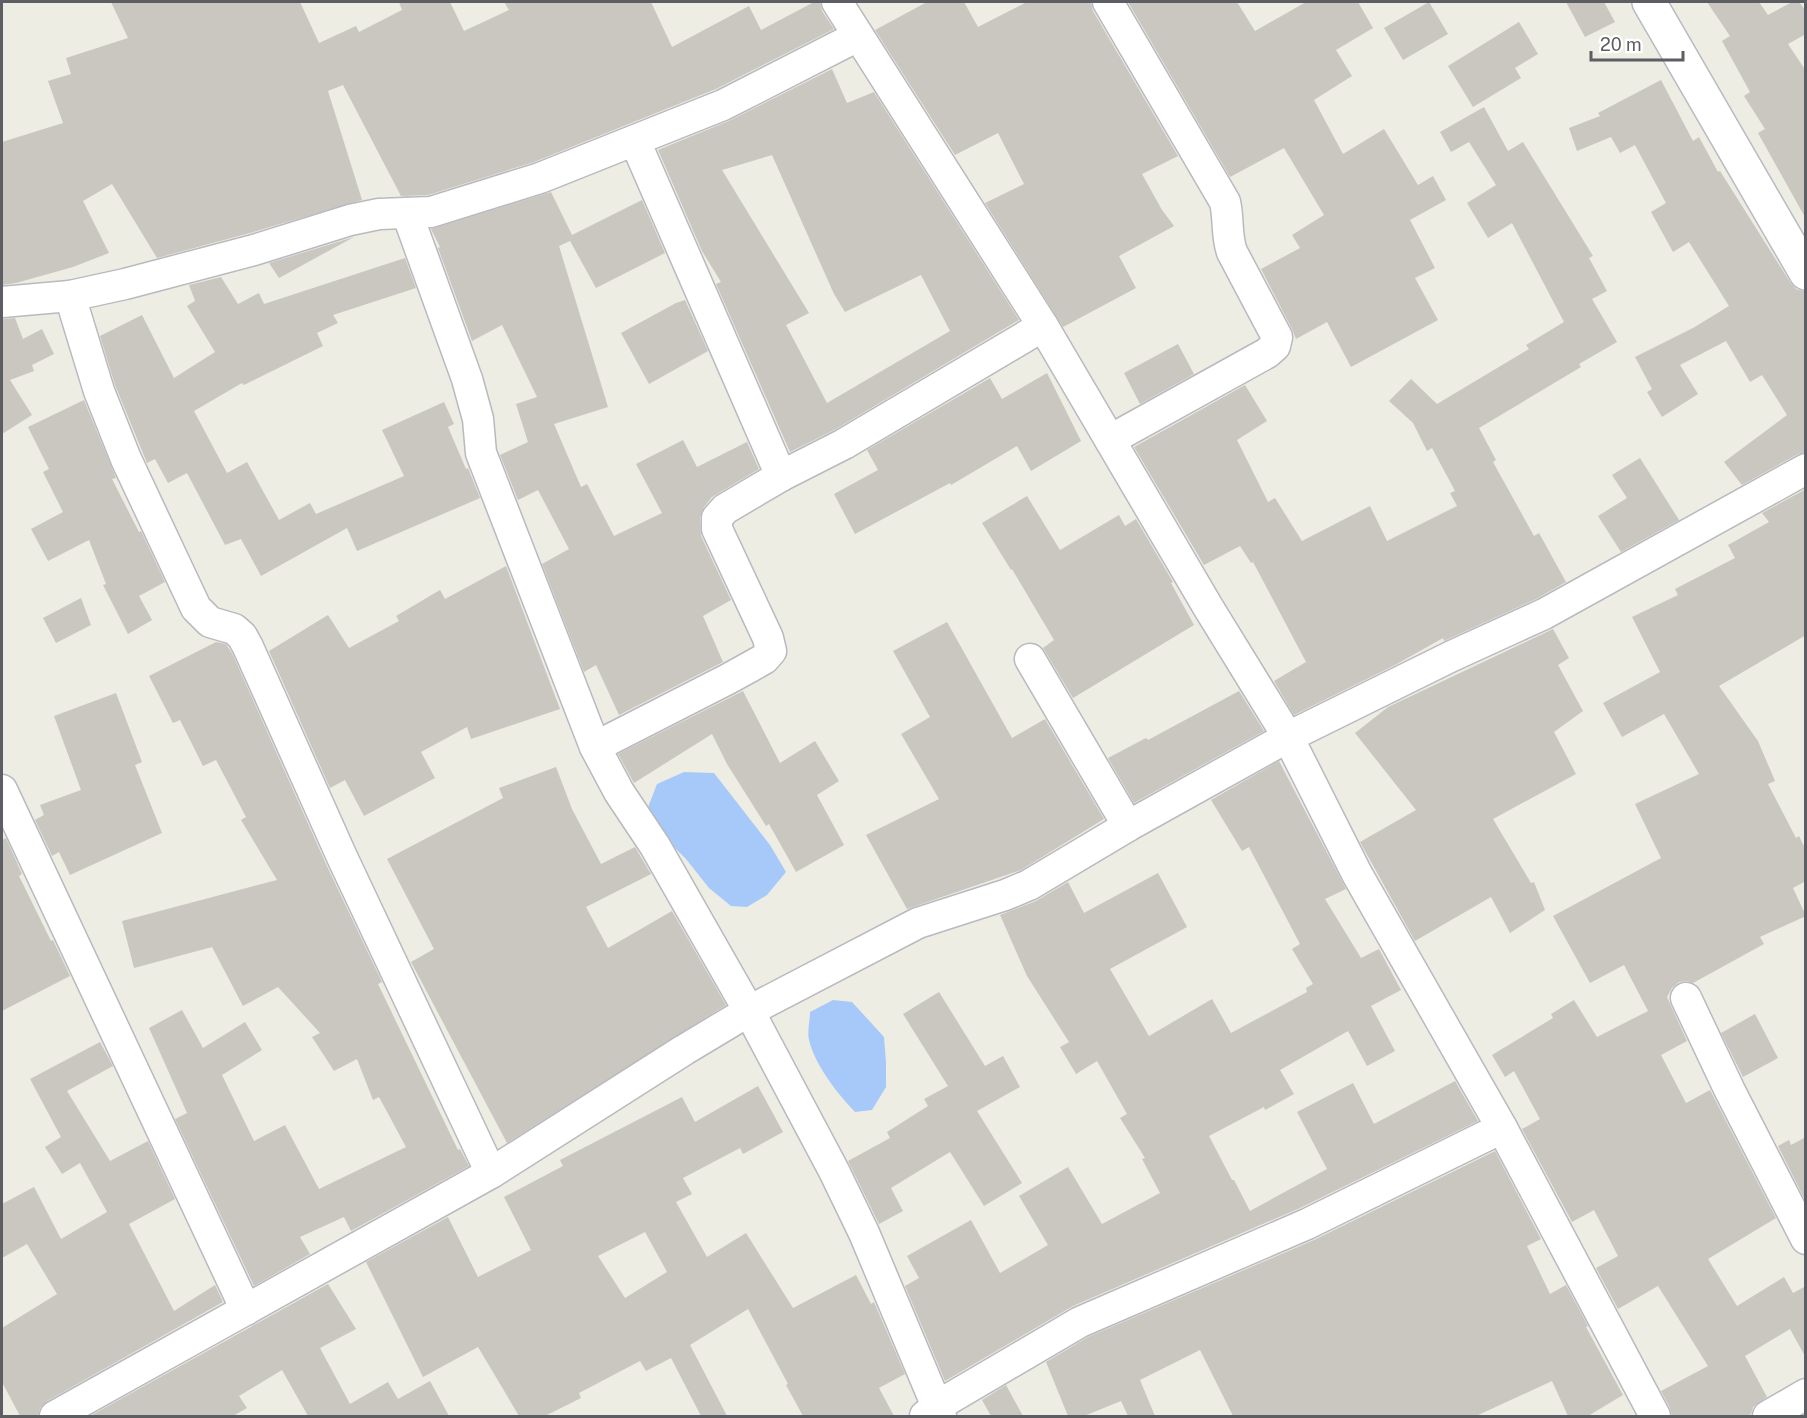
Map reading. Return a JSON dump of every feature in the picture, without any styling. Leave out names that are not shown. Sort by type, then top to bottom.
[{"type":"street","points":[[837,2],[1042,326],[1208,607],[1288,737],[1357,874],[1502,1128],[1655,1416]]},
{"type":"street","points":[[1108,2],[1225,202],[1229,217],[1229,244],[1232,252],[1277,337],[1275,346],[1267,353],[1110,440]]},
{"type":"street","points":[[1649,2],[1806,273]]},
{"type":"street","points":[[2,302],[70,296],[243,253],[379,213],[431,212],[479,198],[540,178],[723,105],[858,36]]},
{"type":"street","points":[[636,141],[782,476]]},
{"type":"street","points":[[407,213],[467,379],[478,419],[481,453],[488,474],[519,548],[595,747],[619,792],[655,846],[749,1011],[834,1171],[864,1233],[934,1413],[1080,1322],[1307,1224],[1502,1128]]},
{"type":"street","points":[[70,296],[99,391],[126,459],[177,569],[196,608],[210,622],[234,629],[242,636],[248,647],[342,857],[491,1173]]},
{"type":"street","points":[[595,747],[728,679],[764,659],[771,651],[768,638],[717,529],[717,518],[725,509],[844,444],[1042,326]]},
{"type":"street","points":[[55,1416],[491,1173],[749,1011],[918,923],[1029,885],[1128,826],[1288,737],[1452,656],[1544,614],[1806,469]]},
{"type":"street","points":[[1030,659],[1128,826]]},
{"type":"street","points":[[2,790],[246,1310]]},
{"type":"street","points":[[1686,998],[1730,1091],[1806,1239]]},
{"type":"street","points":[[1768,1416],[1806,1394]]},
{"type":"water","points":[[684,772],[714,773],[770,845],[786,872],[767,895],[747,907],[731,906],[709,888],[686,859],[665,838],[647,810],[657,784]]},
{"type":"water","points":[[833,1000],[852,1002],[884,1037],[886,1087],[872,1110],[855,1112],[828,1078],[812,1049],[808,1037],[810,1012]]},
{"type":"building","points":[[111,2],[300,2],[319,43],[356,26],[359,32],[402,10],[399,2],[450,2],[464,31],[509,10],[504,2],[651,2],[672,47],[749,6],[761,30],[814,2],[820,2],[822,11],[834,29],[716,89],[534,162],[428,195],[401,196],[343,85],[328,91],[362,200],[157,258],[112,184],[83,201],[109,253],[73,267],[2,285],[2,142],[63,123],[48,81],[71,74],[66,58],[128,38]]},
{"type":"building","points":[[927,2],[964,2],[978,27],[1027,2],[1091,2],[1093,11],[1178,156],[1142,174],[1162,210],[1174,226],[1119,256],[1136,288],[1063,327],[985,203],[1024,184],[998,133],[955,155],[875,30]]},
{"type":"building","points":[[1128,2],[1237,2],[1255,31],[1306,2],[1358,2],[1373,28],[1336,50],[1352,76],[1314,100],[1343,154],[1384,129],[1418,185],[1433,176],[1446,200],[1410,220],[1435,268],[1415,278],[1438,320],[1351,367],[1327,322],[1296,339],[1261,269],[1300,248],[1292,235],[1324,215],[1284,148],[1230,177]]},
{"type":"building","points":[[1429,2],[1448,34],[1403,60],[1384,28]]},
{"type":"building","points":[[1566,2],[1604,2],[1615,22],[1585,37]]},
{"type":"building","points":[[1707,2],[1759,2],[1768,15],[1792,2],[1799,2],[1806,11],[1806,34],[1788,44],[1806,71],[1806,219],[1758,133],[1765,129],[1744,96],[1750,92],[1722,41],[1730,36]]},
{"type":"building","points":[[1519,22],[1538,54],[1515,68],[1521,78],[1473,107],[1448,66]]},
{"type":"building","points":[[832,69],[847,103],[874,92],[1019,320],[836,429],[790,452],[716,284],[721,282],[702,251],[658,150],[731,120]],"holes":[[[772,155],[834,294],[845,312],[921,275],[950,331],[827,403],[786,325],[809,313],[722,170]]]},
{"type":"building","points":[[1661,80],[1693,141],[1699,137],[1718,172],[1720,171],[1790,282],[1796,289],[1806,292],[1806,452],[1798,454],[1742,485],[1724,462],[1787,415],[1762,375],[1750,382],[1726,341],[1680,365],[1698,394],[1662,417],[1647,392],[1652,389],[1635,357],[1693,328],[1729,306],[1689,242],[1673,252],[1651,212],[1666,203],[1635,145],[1620,153],[1611,137],[1577,151],[1569,128],[1600,116],[1598,113]]},
{"type":"building","points":[[1484,107],[1508,151],[1523,142],[1593,256],[1589,258],[1607,291],[1592,299],[1617,342],[1579,364],[1581,367],[1479,428],[1496,460],[1493,462],[1534,536],[1539,533],[1566,582],[1536,599],[1444,641],[1443,638],[1395,665],[1294,715],[1274,681],[1306,662],[1253,562],[1251,563],[1240,546],[1204,565],[1134,447],[1245,385],[1267,421],[1237,440],[1268,502],[1275,498],[1302,541],[1370,506],[1387,541],[1457,506],[1450,493],[1455,491],[1432,448],[1427,451],[1413,423],[1389,401],[1411,379],[1437,404],[1529,349],[1526,345],[1564,322],[1512,223],[1488,238],[1467,203],[1496,185],[1469,142],[1451,152],[1440,132]]},
{"type":"building","points":[[551,192],[572,235],[642,200],[665,253],[596,288],[570,241],[559,246],[608,407],[554,424],[581,487],[587,484],[614,536],[662,513],[636,464],[683,440],[697,467],[747,442],[759,469],[712,497],[704,507],[700,518],[701,536],[731,600],[703,616],[723,662],[619,715],[596,665],[584,672],[542,564],[569,549],[538,490],[518,500],[500,455],[528,442],[516,404],[537,397],[502,325],[472,341],[438,248],[440,247],[431,229]]},
{"type":"building","points":[[354,237],[279,278],[269,263]]},
{"type":"building","points":[[405,258],[416,288],[333,315],[338,323],[317,333],[323,346],[244,385],[242,383],[194,411],[227,473],[247,462],[279,520],[310,503],[316,514],[404,476],[382,430],[444,402],[454,424],[448,427],[480,498],[357,551],[347,528],[261,576],[241,539],[225,545],[187,473],[168,483],[155,459],[147,463],[115,385],[100,336],[142,315],[174,378],[215,352],[187,306],[195,301],[189,285],[221,277],[238,304],[259,293],[264,304]]},
{"type":"building","points":[[685,300],[708,351],[649,384],[621,333]]},
{"type":"building","points":[[15,318],[23,339],[42,329],[54,354],[32,365],[34,371],[10,380],[32,415],[2,434],[2,319]]},
{"type":"building","points":[[1178,344],[1194,374],[1140,404],[1124,373]]},
{"type":"building","points":[[1047,373],[1081,441],[1031,471],[1017,446],[951,485],[950,483],[855,534],[834,494],[878,470],[867,450],[990,378],[1002,399]]},
{"type":"building","points":[[84,400],[116,478],[112,479],[139,532],[141,531],[165,582],[139,596],[152,620],[128,634],[103,585],[106,584],[89,540],[48,561],[31,529],[63,512],[43,472],[49,469],[28,427]]},
{"type":"building","points":[[1640,458],[1679,520],[1621,552],[1598,516],[1627,498],[1612,475]]},
{"type":"building","points":[[1806,489],[1806,635],[1719,686],[1758,741],[1775,781],[1768,784],[1796,838],[1799,836],[1806,850],[1806,881],[1793,888],[1806,916],[1760,937],[1764,944],[1693,983],[1679,982],[1672,988],[1667,997],[1687,1041],[1661,1055],[1686,1103],[1710,1090],[1776,1218],[1708,1259],[1737,1306],[1784,1277],[1793,1293],[1806,1286],[1806,1358],[1790,1329],[1745,1356],[1767,1397],[1753,1407],[1751,1414],[1747,1416],[1672,1416],[1661,1391],[1708,1366],[1658,1286],[1618,1309],[1596,1268],[1618,1256],[1594,1210],[1572,1222],[1522,1129],[1540,1119],[1514,1071],[1505,1077],[1492,1055],[1553,1018],[1551,1014],[1574,1000],[1597,1037],[1648,1011],[1624,965],[1590,983],[1553,916],[1661,858],[1635,804],[1699,774],[1664,714],[1622,737],[1603,703],[1660,672],[1632,617],[1678,595],[1675,589],[1735,558],[1728,545],[1769,522],[1762,513]]},
{"type":"building","points":[[1027,496],[1060,550],[1119,515],[1125,526],[1136,519],[1173,582],[1171,583],[1194,625],[1073,698],[1043,648],[1054,640],[982,523]]},
{"type":"building","points":[[506,566],[560,709],[471,739],[467,727],[421,752],[435,778],[364,816],[345,780],[330,788],[269,651],[328,615],[349,648],[399,621],[396,616],[440,590],[445,599]]},
{"type":"building","points":[[81,598],[91,625],[56,643],[43,618]]},
{"type":"building","points":[[947,622],[1012,738],[1045,719],[1104,819],[1021,870],[907,909],[866,835],[939,799],[901,734],[930,717],[893,651]]},
{"type":"building","points":[[1553,629],[1569,658],[1558,665],[1583,711],[1554,732],[1576,774],[1493,819],[1531,883],[1534,882],[1545,910],[1510,933],[1491,897],[1415,941],[1360,842],[1416,810],[1355,733],[1388,707]]},
{"type":"building","points":[[216,642],[226,644],[233,655],[326,864],[382,982],[378,984],[458,1150],[460,1149],[469,1166],[351,1231],[344,1217],[300,1237],[310,1254],[254,1286],[175,1119],[187,1113],[149,1028],[182,1010],[203,1048],[245,1022],[262,1050],[222,1075],[254,1141],[285,1125],[319,1189],[406,1147],[379,1097],[373,1100],[357,1059],[334,1071],[312,1037],[320,1033],[278,987],[243,1006],[212,947],[134,968],[122,921],[277,880],[241,820],[246,817],[216,760],[203,766],[180,720],[173,723],[149,676]]},
{"type":"building","points":[[743,691],[780,763],[815,741],[839,781],[817,795],[844,845],[796,872],[769,824],[766,826],[727,764],[712,734],[634,783],[618,754]]},
{"type":"building","points":[[1239,691],[1264,731],[1134,803],[1108,758],[1146,738],[1148,740]]},
{"type":"building","points":[[116,693],[142,762],[135,765],[162,833],[70,875],[59,852],[52,856],[35,820],[44,815],[40,805],[81,790],[54,716]]},
{"type":"building","points":[[1279,761],[1346,889],[1325,899],[1361,958],[1379,949],[1401,990],[1371,1006],[1395,1051],[1367,1066],[1348,1031],[1280,1070],[1294,1094],[1209,1136],[1232,1180],[1250,1211],[1327,1169],[1297,1112],[1353,1083],[1374,1124],[1455,1081],[1478,1121],[1300,1208],[1073,1306],[945,1381],[905,1286],[919,1278],[907,1256],[971,1220],[1000,1273],[1048,1245],[1019,1196],[1068,1167],[1102,1224],[1160,1193],[1142,1159],[1145,1158],[1120,1118],[1127,1114],[1097,1061],[1076,1074],[1060,1047],[1069,1042],[1027,976],[1000,915],[1036,901],[1068,882],[1084,913],[1158,873],[1187,927],[1110,969],[1149,1036],[1212,999],[1231,1033],[1307,992],[1306,988],[1313,984],[1292,949],[1300,944],[1249,847],[1242,851],[1211,800]]},
{"type":"building","points":[[556,767],[572,809],[601,864],[635,847],[651,874],[586,907],[608,948],[672,911],[726,1005],[507,1143],[411,962],[434,949],[387,859],[503,798],[499,788]]},
{"type":"building","points":[[6,838],[22,874],[19,876],[70,976],[2,1011],[2,840]]},
{"type":"building","points":[[939,992],[985,1066],[1003,1056],[1020,1087],[977,1111],[1022,1183],[984,1206],[950,1152],[891,1188],[903,1211],[879,1224],[848,1161],[890,1138],[887,1132],[928,1106],[924,1099],[948,1086],[903,1014]]},
{"type":"building","points":[[1755,1014],[1778,1058],[1743,1077],[1721,1033]]},
{"type":"building","points":[[100,1042],[113,1066],[67,1091],[110,1161],[148,1141],[175,1199],[129,1224],[174,1311],[215,1285],[223,1302],[47,1401],[40,1408],[38,1416],[20,1416],[2,1382],[2,1328],[57,1294],[27,1244],[2,1258],[2,1204],[34,1187],[61,1239],[107,1212],[80,1163],[62,1174],[45,1147],[61,1137],[30,1079]]},
{"type":"building","points":[[758,1086],[783,1132],[743,1154],[740,1148],[683,1178],[692,1194],[676,1202],[707,1257],[746,1233],[793,1308],[856,1275],[871,1304],[874,1302],[905,1374],[879,1388],[894,1416],[803,1416],[748,1309],[690,1345],[727,1416],[701,1416],[671,1358],[646,1371],[640,1361],[579,1393],[581,1398],[545,1416],[519,1416],[478,1347],[423,1377],[366,1262],[448,1217],[478,1277],[531,1250],[504,1197],[563,1166],[560,1160],[682,1097],[695,1122]],"holes":[[[645,1232],[667,1272],[625,1298],[598,1256]]]},
{"type":"building","points":[[1806,1137],[1805,1200],[1778,1146],[1789,1140],[1791,1145]]},
{"type":"building","points":[[1495,1151],[1541,1239],[1527,1246],[1550,1294],[1566,1285],[1623,1395],[1588,1416],[1568,1416],[1552,1381],[1476,1416],[1233,1416],[1200,1350],[1140,1380],[1155,1416],[1128,1416],[1121,1401],[1084,1416],[1068,1416],[1046,1362],[1088,1337],[1314,1240]]},
{"type":"building","points":[[328,1284],[356,1329],[320,1348],[350,1404],[388,1382],[398,1399],[430,1381],[449,1416],[308,1416],[282,1370],[239,1396],[247,1408],[233,1416],[90,1416]]},
{"type":"building","points":[[1006,1385],[1023,1416],[991,1416],[982,1400]]}]
